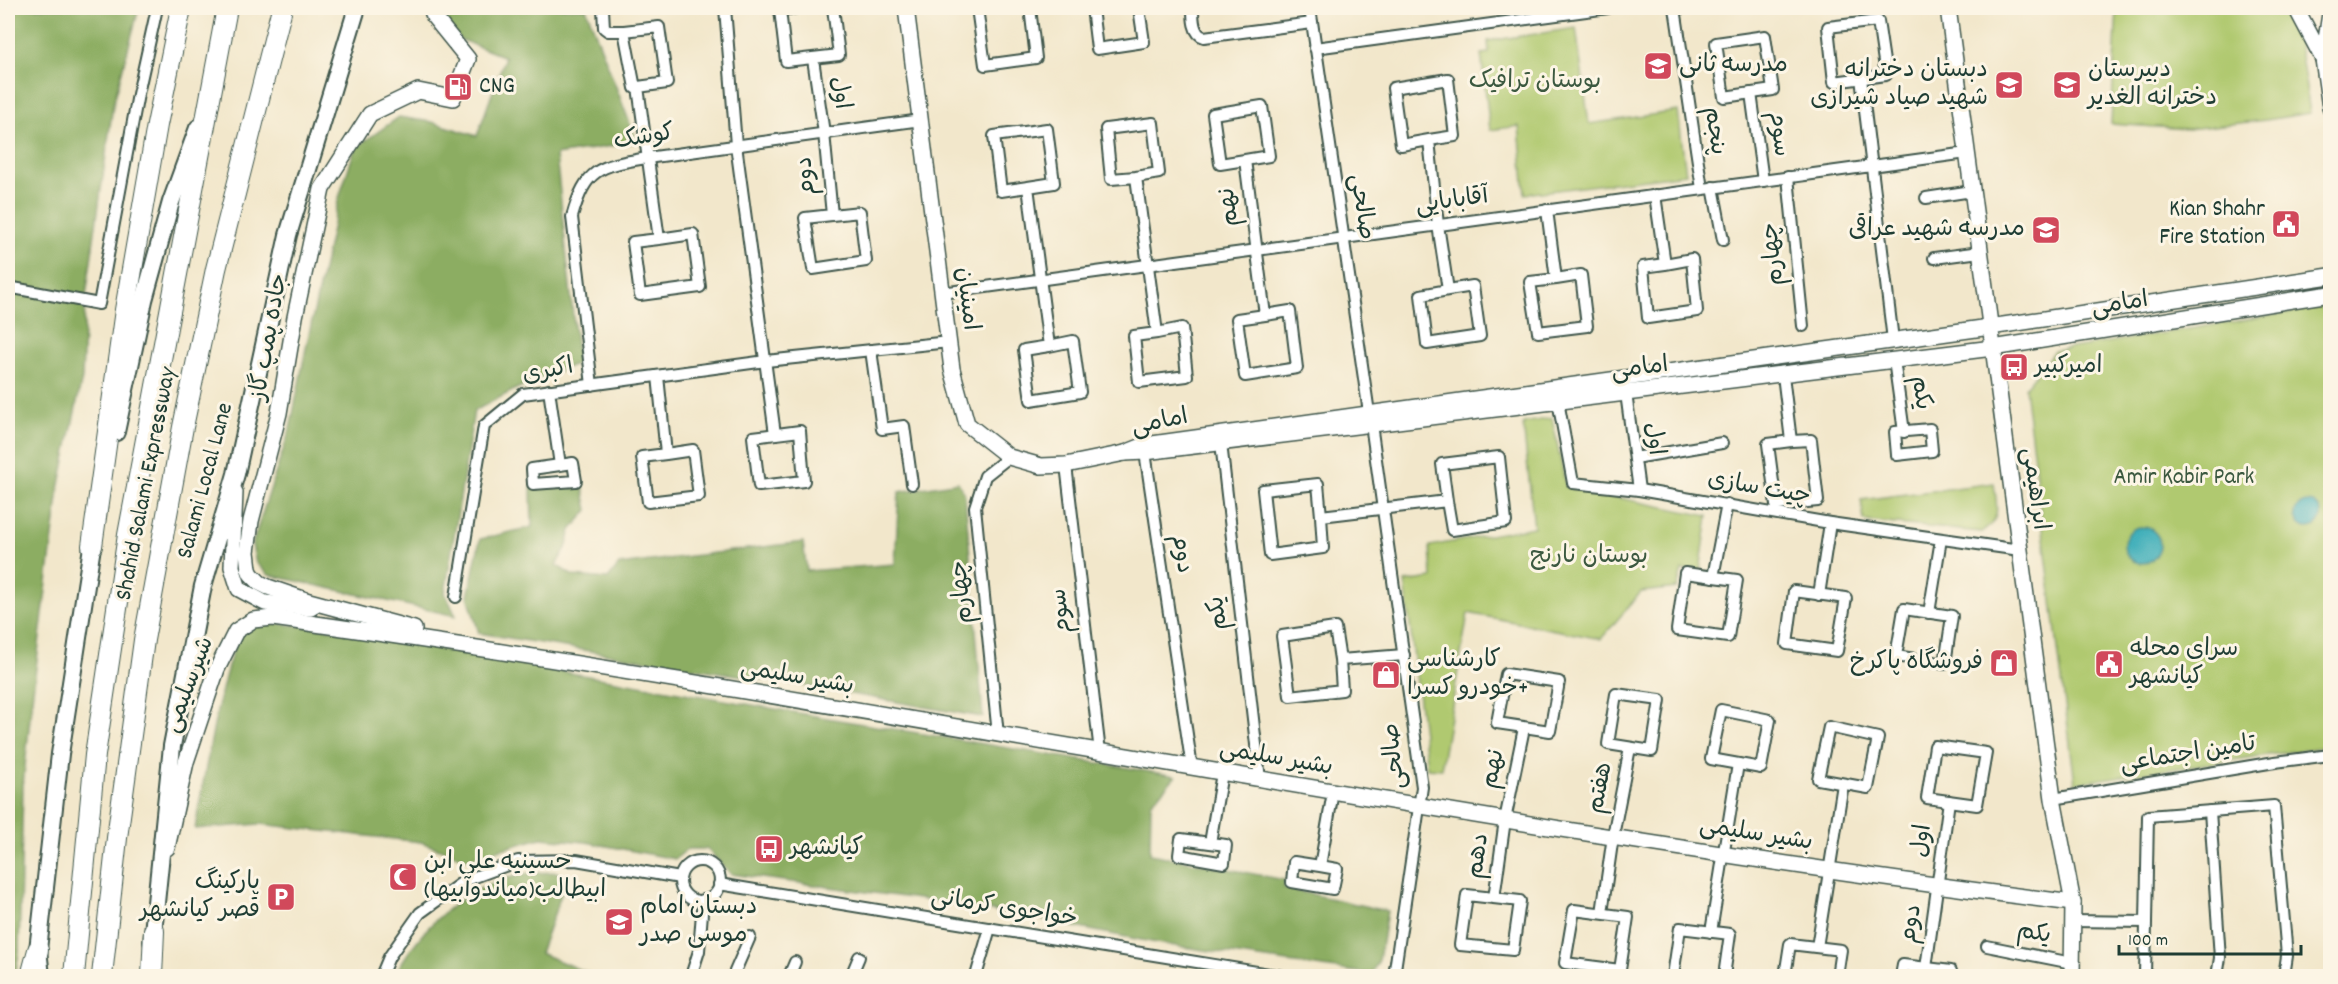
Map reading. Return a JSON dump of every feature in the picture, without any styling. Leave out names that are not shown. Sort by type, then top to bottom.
[{"type":"highway","points":[[92,546],[125,310],[157,125],[181,8]]},
{"type":"highway","name":"Shahid Salami Expressway","points":[[74,976],[95,756],[128,535],[227,8]]},
{"type":"highway","name":"Shahid Salami Expressway","points":[[102,976],[117,838],[144,640],[183,427],[216,269],[282,8]]},
{"type":"highway","points":[[150,976],[154,931]]},
{"type":"highway","points":[[32,976],[38,951]]},
{"type":"main road","name":"Salami Local Lane","points":[[154,931],[172,746],[203,586],[236,474],[288,235],[357,8]]},
{"type":"main road","name":"جاده پمپ گاز","points":[[431,8],[434,17],[468,59],[453,98],[418,91],[370,114],[322,189],[295,317],[279,413],[251,521],[247,552],[249,569],[260,583],[309,601],[431,637]]},
{"type":"main road","name":"امینیان","points":[[906,8],[948,342],[952,369],[967,424],[1009,457],[1041,466],[1066,465],[1125,453]]},
{"type":"main road","name":"ابراهیمی","points":[[1947,8],[2053,799],[2073,903],[2072,970]]},
{"type":"main road","points":[[2296,8],[2327,59]]},
{"type":"main road","points":[[2331,14],[2327,59],[2331,108]]},
{"type":"main road","points":[[41,976],[38,951],[60,754],[92,546],[147,289],[171,202],[212,90]]},
{"type":"main road","name":"امامی","points":[[1125,453],[1221,443],[1370,418],[2331,276]]},
{"type":"main road","name":"امامی","points":[[1125,453],[1145,445],[1370,418],[1558,401],[1993,348],[2331,294]]},
{"type":"main road","points":[[1893,340],[1894,360]]},
{"type":"main road","points":[[236,474],[232,567],[239,589],[265,603],[356,614]]},
{"type":"main road","name":"شیرسلیمی","points":[[158,888],[186,762],[217,669],[236,631],[253,620],[273,618],[431,637],[474,646]]},
{"type":"main road","name":"بشیر سلیمی","points":[[474,646],[1505,820],[1939,886],[2073,903]]},
{"type":"street","points":[[8,288],[99,304],[138,94],[157,8]]},
{"type":"street","points":[[603,8],[604,28],[608,31],[659,27],[667,83],[635,88],[624,31]]},
{"type":"street","points":[[725,8],[736,145],[775,434]]},
{"type":"street","name":"اول","points":[[797,8],[780,10],[786,61],[839,55],[833,8]]},
{"type":"street","points":[[977,8],[985,66],[1036,58],[1030,8]]},
{"type":"street","points":[[1092,8],[1098,49],[1144,42],[1139,8]]},
{"type":"street","points":[[1193,8],[1196,32],[1204,37],[1312,23]]},
{"type":"street","name":"صالحی","points":[[1310,8],[1384,510],[1422,787],[1394,976]]},
{"type":"street","points":[[1315,48],[1608,8]]},
{"type":"street","name":"پنجم","points":[[1675,8],[1707,188],[1723,240]]},
{"type":"street","points":[[1878,21],[1886,75],[1862,78],[1834,82],[1828,27],[1878,21]]},
{"type":"street","points":[[1765,36],[1773,90],[1752,93],[1724,97],[1716,43],[1765,36]]},
{"type":"street","name":"اول","points":[[813,58],[824,133]]},
{"type":"street","points":[[1862,78],[1893,340]]},
{"type":"street","points":[[1448,79],[1455,136],[1430,140],[1401,146],[1393,88],[1448,79]]},
{"type":"street","points":[[638,87],[659,239]]},
{"type":"street","name":"سوم","points":[[1752,93],[1763,181]]},
{"type":"street","name":"نهم","points":[[1262,106],[1269,156],[1245,159],[1220,164],[1213,114],[1262,106]]},
{"type":"street","name":"کوشک","points":[[592,385],[572,218],[577,199],[589,177],[606,165],[921,120]]},
{"type":"street","points":[[1153,123],[1159,173],[1136,177],[1111,179],[1106,129],[1153,123]]},
{"type":"street","points":[[1047,129],[1054,183],[1028,187],[1000,191],[994,136],[1047,129]]},
{"type":"street","name":"دوم","points":[[824,133],[832,215]]},
{"type":"street","points":[[1430,140],[1438,225],[1448,290]]},
{"type":"street","name":"آقابابایی","points":[[942,293],[1967,153]]},
{"type":"street","name":"نهم","points":[[1245,159],[1265,315]]},
{"type":"street","points":[[1136,177],[1156,333]]},
{"type":"street","name":"چهارم","points":[[1788,177],[1803,326]]},
{"type":"street","points":[[1028,187],[1049,345]]},
{"type":"street","points":[[1926,198],[1972,191]]},
{"type":"street","points":[[1655,195],[1665,264]]},
{"type":"street","points":[[1547,210],[1556,279]]},
{"type":"street","name":"دوم","points":[[860,212],[866,261],[813,269],[805,218],[832,215],[860,212]]},
{"type":"street","points":[[693,234],[699,287],[640,295],[633,242],[659,239],[693,234]]},
{"type":"street","points":[[1934,258],[1980,252]]},
{"type":"street","points":[[1692,259],[1697,310],[1648,318],[1643,267],[1665,264],[1692,259]]},
{"type":"street","points":[[1581,275],[1587,326],[1538,333],[1530,282],[1556,279],[1581,275]]},
{"type":"street","points":[[1473,286],[1480,336],[1427,344],[1421,295],[1448,290],[1473,286]]},
{"type":"street","points":[[1290,311],[1298,368],[1245,376],[1237,320],[1265,315],[1290,311]]},
{"type":"street","points":[[1182,328],[1187,376],[1139,382],[1134,336],[1156,333],[1182,328]]},
{"type":"street","points":[[1073,341],[1080,392],[1031,400],[1024,350],[1049,345],[1073,341]]},
{"type":"street","name":"اکبری","points":[[456,597],[484,426],[523,394],[766,361],[948,342]]},
{"type":"street","points":[[872,350],[882,429],[904,426],[912,484]]},
{"type":"street","name":"یکم","points":[[1894,360],[1904,432]]},
{"type":"street","points":[[1783,375],[1791,441]]},
{"type":"street","points":[[658,376],[666,454]]},
{"type":"street","points":[[549,390],[561,465]]},
{"type":"street","name":"اول","points":[[1626,393],[1639,490]]},
{"type":"street","name":"چیت سازی","points":[[1558,401],[1574,483],[1639,490],[1830,523],[2020,550]]},
{"type":"street","points":[[800,431],[804,481],[759,486],[753,437],[775,434],[800,431]]},
{"type":"street","points":[[1811,440],[1818,501],[1776,505],[1768,444],[1791,441],[1811,440]]},
{"type":"street","name":"یکم","points":[[1221,443],[1260,779]]},
{"type":"street","points":[[1635,458],[1722,443]]},
{"type":"street","points":[[693,450],[699,496],[648,502],[642,457],[666,454],[693,450]]},
{"type":"street","name":"دوم","points":[[1145,452],[1192,768]]},
{"type":"street","name":"چهارم","points":[[998,735],[975,507],[985,476],[1009,457]]},
{"type":"street","points":[[1499,457],[1506,522],[1452,530],[1447,501],[1442,464],[1499,457]]},
{"type":"street","name":"سوم","points":[[1066,465],[1100,752]]},
{"type":"street","points":[[1318,483],[1321,516],[1323,548],[1270,555],[1263,490],[1318,483]]},
{"type":"street","points":[[1321,516],[1447,501]]},
{"type":"street","points":[[1713,577],[1727,504]]},
{"type":"street","points":[[1819,594],[1830,523]]},
{"type":"street","points":[[1929,614],[1941,539]]},
{"type":"street","points":[[1685,573],[1713,577],[1737,580],[1728,637],[1677,630],[1685,573]]},
{"type":"street","points":[[1794,591],[1819,594],[1846,598],[1837,651],[1787,644],[1794,591]]},
{"type":"street","points":[[1904,609],[1929,614],[1952,616],[1945,664],[1896,656],[1904,609]]},
{"type":"street","points":[[1335,628],[1340,660],[1342,690],[1290,696],[1282,636],[1335,628]]},
{"type":"street","points":[[1340,660],[1404,655]]},
{"type":"street","points":[[1506,674],[1558,682],[1550,732],[1524,728],[1497,723],[1506,674]]},
{"type":"street","points":[[1616,694],[1660,700],[1652,751],[1630,748],[1608,744],[1616,694]]},
{"type":"street","points":[[1721,710],[1770,720],[1761,768],[1738,764],[1711,759],[1721,710]]},
{"type":"street","points":[[1829,727],[1878,738],[1868,788],[1842,784],[1818,779],[1829,727]]},
{"type":"street","name":"نهم","points":[[1505,820],[1524,728]]},
{"type":"street","points":[[1935,746],[1986,753],[1977,805],[1949,801],[1927,798],[1935,746]]},
{"type":"street","name":"هفتم","points":[[1602,913],[1613,836],[1630,748]]},
{"type":"street","name":"تامین اجتماعی","points":[[2053,799],[2331,755]]},
{"type":"street","points":[[1711,932],[1738,764]]},
{"type":"street","points":[[1210,843],[1222,773]]},
{"type":"street","points":[[1817,947],[1842,784]]},
{"type":"street","points":[[1320,866],[1333,792]]},
{"type":"street","name":"اول","points":[[1939,886],[1949,801]]},
{"type":"street","points":[[2145,976],[2148,816],[2274,806],[2288,957],[2284,976]]},
{"type":"street","points":[[2210,811],[2220,958],[2217,976]]},
{"type":"street","name":"دهم","points":[[1494,898],[1505,820]]},
{"type":"street","points":[[381,976],[390,957],[420,913],[464,881],[518,861],[576,860],[680,878]]},
{"type":"street","points":[[703,861],[714,867],[719,884],[714,895],[703,900],[691,899],[682,890],[680,878],[686,867],[703,861]]},
{"type":"street","name":"خواجوی کرمانی","points":[[719,884],[1255,974],[1282,976]]},
{"type":"street","name":"دوم","points":[[1926,968],[1939,886]]},
{"type":"street","points":[[1467,895],[1494,898],[1520,901],[1513,950],[1460,945],[1467,895]]},
{"type":"street","points":[[691,976],[699,951],[703,900]]},
{"type":"street","points":[[1574,910],[1602,913],[1628,918],[1620,970],[1565,963],[1574,910]]},
{"type":"street","points":[[2072,921],[2146,922]]},
{"type":"street","points":[[976,976],[990,928]]},
{"type":"street","points":[[1673,976],[1680,928],[1730,934],[1724,976]]},
{"type":"street","points":[[733,976],[750,937]]},
{"type":"street","points":[[1785,976],[1790,944],[1841,950],[1837,976]]},
{"type":"street","name":"یکم","points":[[1987,946],[2072,970]]},
{"type":"street","points":[[851,976],[859,957]]},
{"type":"street","points":[[789,976],[795,962]]},
{"type":"street","points":[[1901,976],[1903,964],[1951,971],[1950,976]]},
{"type":"green space","points":[[8,8],[139,8],[113,105],[85,303],[82,378],[59,489],[32,699],[23,785],[19,952],[15,976],[8,976]]},
{"type":"green space","points":[[442,8],[586,8],[637,142],[556,155],[578,363],[518,388],[474,411],[445,593],[456,616],[269,575],[256,563],[252,545],[290,429],[338,201],[355,148],[399,117],[432,122],[477,136],[505,57],[449,35]]},
{"type":"green space","points":[[2117,8],[2280,8],[2296,24],[2310,113],[2188,129],[2111,124]]},
{"type":"green space","name":"بوستان ترافیک","points":[[1576,28],[1589,124],[1678,111],[1686,174],[1525,194],[1519,126],[1490,130],[1481,54],[1489,53],[1488,41]]},
{"type":"green space","name":"Amir Kabir Park","points":[[2330,306],[2330,746],[2075,783],[2025,388],[2054,351]]},
{"type":"green space","name":"بوستان نارنج","points":[[1552,418],[1566,487],[1708,516],[1700,571],[1682,570],[1677,588],[1641,592],[1601,639],[1468,613],[1441,769],[1427,768],[1405,582],[1432,578],[1430,546],[1534,527],[1523,423]]},
{"type":"green space","points":[[958,482],[965,495],[983,717],[479,633],[468,596],[480,539],[532,527],[531,486],[583,487],[588,510],[571,530],[566,548],[556,565],[573,576],[608,579],[619,565],[803,542],[807,571],[895,564],[899,492]]},
{"type":"green space","points":[[1994,483],[1996,516],[1989,527],[1982,532],[1864,521],[1861,500]]},
{"type":"green space","points":[[271,623],[341,630],[815,716],[1176,776],[1151,803],[1150,854],[1285,880],[1284,888],[1387,911],[1379,960],[1371,974],[1162,944],[956,904],[731,874],[707,849],[688,849],[675,859],[586,842],[541,838],[466,859],[421,842],[260,824],[195,829],[221,694],[235,646],[248,629]]},
{"type":"green space","points":[[557,872],[566,881],[540,953],[595,976],[394,976],[417,941],[431,925],[462,899],[499,881],[525,874]]},
{"type":"water","points":[[2308,502],[2317,506],[2321,515],[2317,524],[2308,528],[2299,524],[2295,515],[2299,506]]},
{"type":"water","points":[[2142,527],[2155,532],[2160,545],[2155,558],[2142,563],[2129,558],[2124,545],[2129,532]]},
{"type":"place","name":"مدرسه ثانی","points":[[1658,66]]},
{"type":"place","name":"دبستان دخترانه شهید صیاد شیرازی","points":[[2009,85]]},
{"type":"place","name":"دبیرستان دخترانه الغدیر","points":[[2067,85]]},
{"type":"place","name":"CNG","points":[[458,87]]},
{"type":"place","name":"Kian Shahr Fire Station","points":[[2286,224]]},
{"type":"place","name":"مدرسه شهید عراقی","points":[[2046,230]]},
{"type":"place","name":"امیرکبیر","points":[[2014,367]]},
{"type":"place","name":"فروشگاه پاکرخ","points":[[2004,663]]},
{"type":"place","name":"سرای محله کیانشهر","points":[[2109,664]]},
{"type":"place","name":"کارشناسی خودرو کسرا+","points":[[1386,675]]},
{"type":"place","name":"کیانشهر","points":[[769,849]]},
{"type":"place","name":"حسینیه علی ابن ابیطالب(میاندوآبیها)","points":[[403,877]]},
{"type":"place","name":"پارکینگ قصر کیانشهر","points":[[281,897]]},
{"type":"place","name":"دبستان امام موسی صدر","points":[[619,922]]}]
